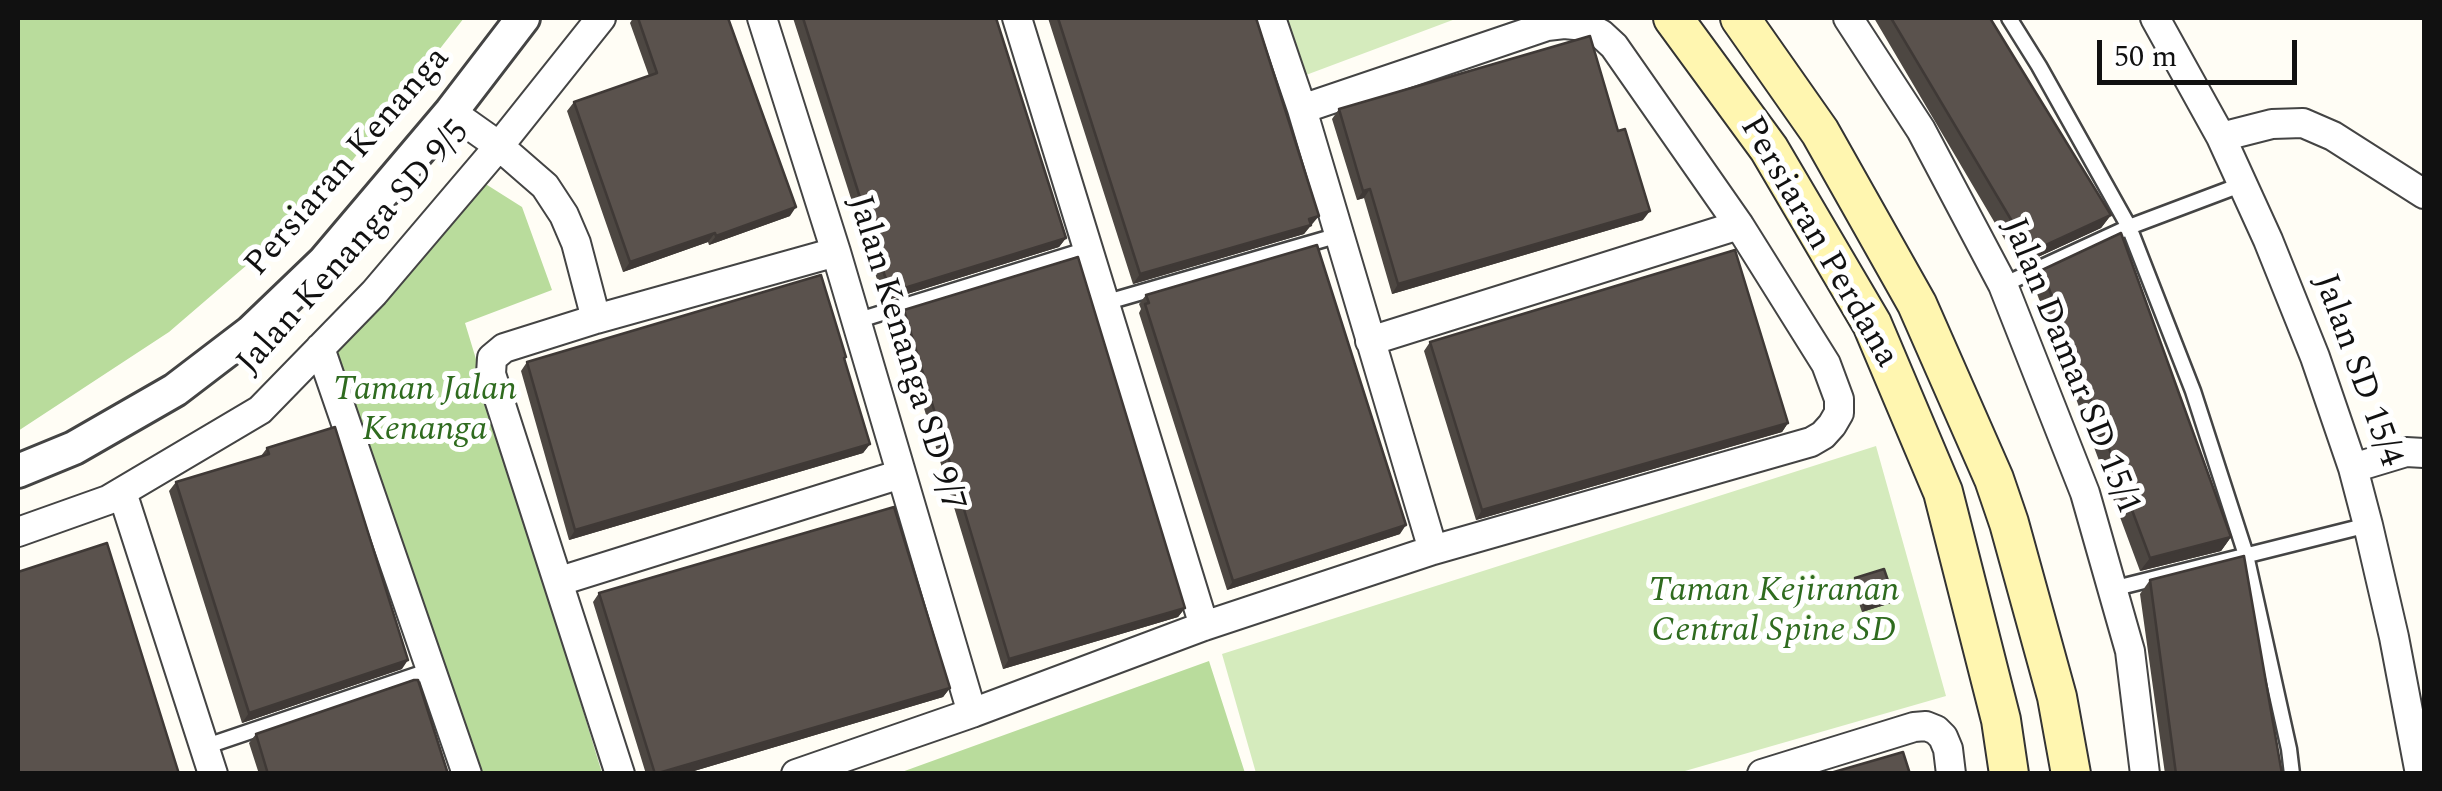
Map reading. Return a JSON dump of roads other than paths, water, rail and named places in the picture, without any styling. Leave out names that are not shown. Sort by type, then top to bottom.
[{"type":"main road","name":"Persiaran Perdana","points":[[1673,18],[1769,149],[1872,324],[1944,492],[2001,720],[2009,774]]},
{"type":"main road","name":"Persiaran Perdana","points":[[1740,18],[1820,132],[1917,304],[1994,479],[2057,697],[2070,774]]},
{"type":"main road","points":[[1872,324],[1917,304]]},
{"type":"street","name":"Persiaran Kenanga","points":[[18,471],[74,448],[175,390],[252,332],[324,262],[451,112],[523,18]]},
{"type":"street","name":"Jalan Kenanga SD 9/5","points":[[18,532],[108,500],[260,410],[374,294],[601,18]]},
{"type":"street","name":"Jalan Kenanga SD 9/7","points":[[762,18],[836,252],[972,713]]},
{"type":"street","points":[[1017,18],[1204,626]]},
{"type":"street","points":[[1271,18],[1302,109],[1432,550]]},
{"type":"street","name":"Jalan Damar SD 15/1","points":[[1848,18],[1921,130],[2003,285],[2085,493],[2130,651],[2146,774]]},
{"type":"street","name":"Jalan SD 15/4","points":[[2155,18],[2221,137],[2268,240],[2354,468],[2394,637],[2420,774]]},
{"type":"street","points":[[796,774],[1204,626],[1432,550],[1811,442],[1832,425],[1839,399],[1826,364],[1739,225],[1602,34],[1586,26],[1547,26],[1302,109]]},
{"type":"street","points":[[451,112],[499,146],[544,186],[564,215],[576,243],[596,319]]},
{"type":"street","points":[[2221,137],[2272,124],[2303,124],[2333,136],[2424,194]]},
{"type":"street","points":[[1370,341],[1739,225]]},
{"type":"street","points":[[620,774],[490,366],[492,358],[504,348],[596,319],[836,252]]},
{"type":"street","points":[[320,348],[466,774]]},
{"type":"street","points":[[2354,468],[2406,452],[2424,453]]},
{"type":"street","points":[[560,581],[901,474]]},
{"type":"street","points":[[122,492],[208,760]]},
{"type":"street","points":[[1762,774],[1926,726],[1943,738],[1951,774]]},
{"type":"lane","points":[[2009,18],[2129,227],[2194,391],[2246,556],[2292,774]]},
{"type":"lane","points":[[2003,285],[2129,227],[2243,184]]},
{"type":"lane","points":[[1104,302],[1339,235]]},
{"type":"lane","points":[[856,321],[1088,249]]},
{"type":"lane","points":[[2112,589],[2368,525]]},
{"type":"lane","points":[[208,760],[431,670]]},
{"type":"park label","name":"Taman Jalan Kenanga","points":[[425,412]]},
{"type":"park label","name":"Taman Kejiranan Central Spine SD","points":[[1774,613]]}]
